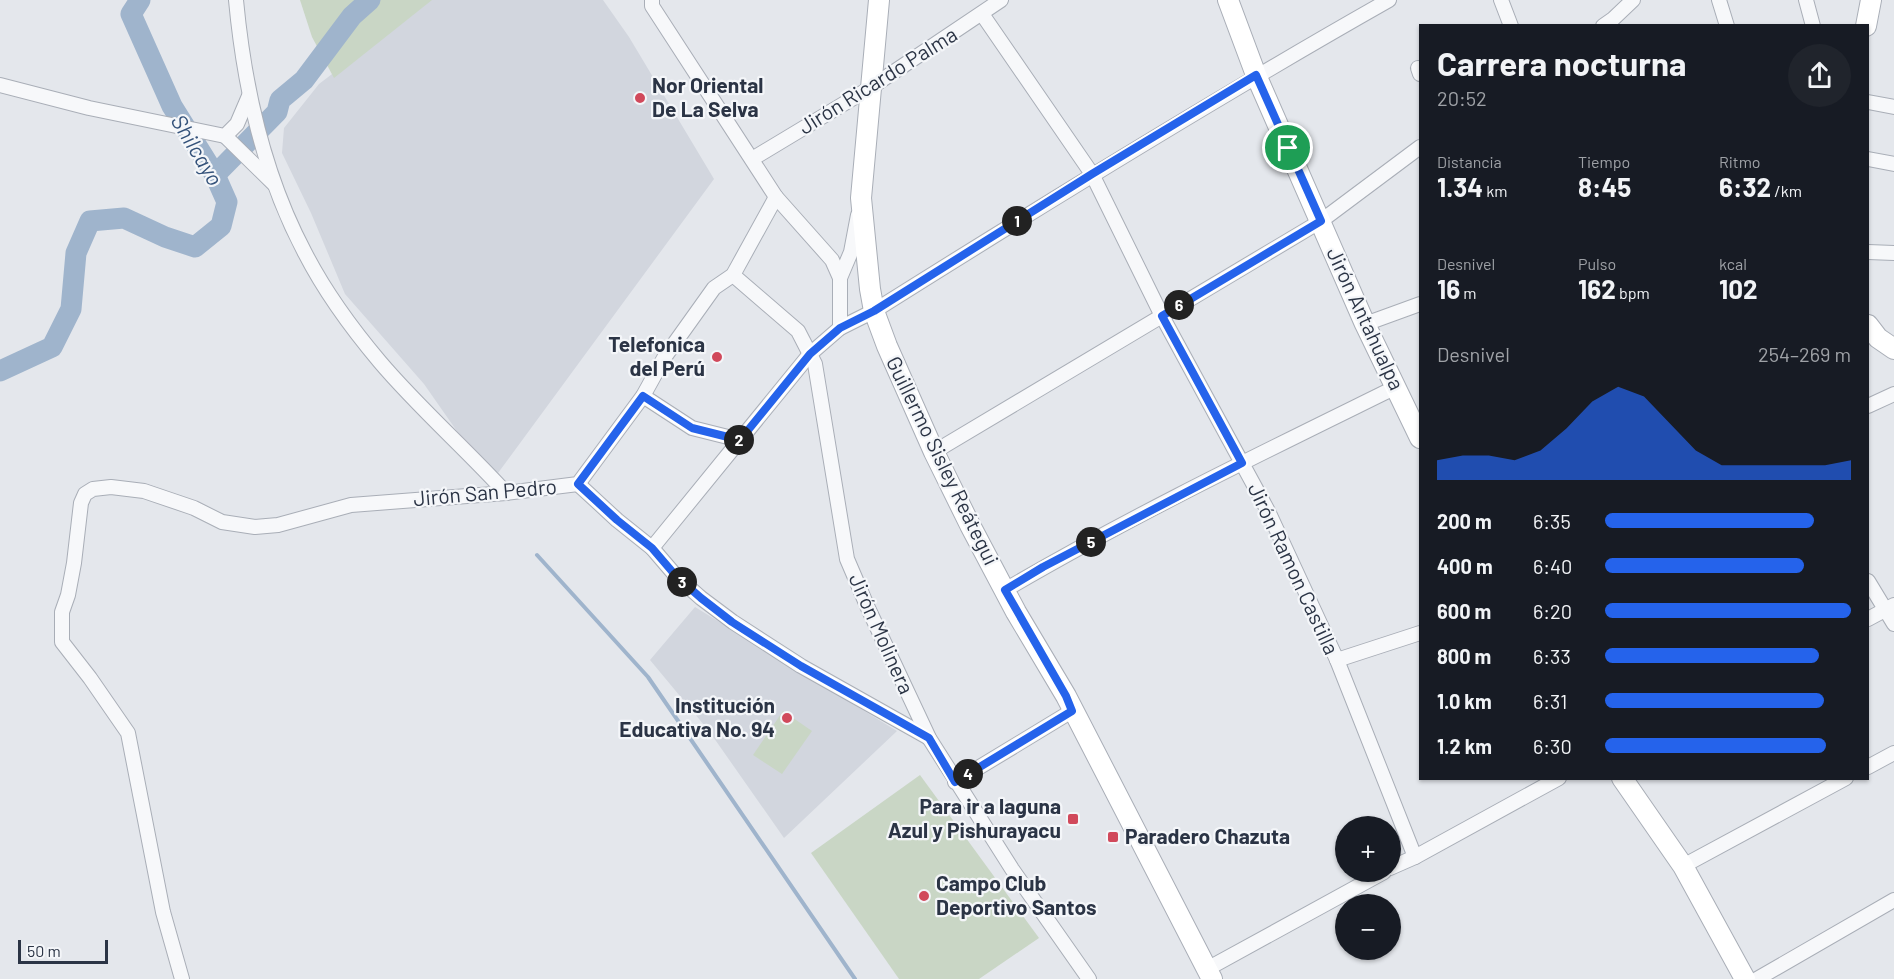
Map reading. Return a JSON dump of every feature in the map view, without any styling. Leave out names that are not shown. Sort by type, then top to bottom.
[{"type":"main road","name":"Guillermo Sisley Reátegui","points":[[879,0],[861,198],[874,311],[934,452],[1005,590],[1066,696],[1209,974]]},
{"type":"main road","name":"Jirón Antahualpa","points":[[1228,0],[1256,75],[1365,324],[1419,436]]},
{"type":"main road","points":[[1866,24],[1871,0]]},
{"type":"main road","points":[[1869,326],[1878,338],[1894,349]]},
{"type":"main road","points":[[1623,780],[1683,866],[1745,979]]},
{"type":"street","points":[[236,0],[249,96],[276,186],[305,254],[333,299],[372,352],[424,410],[477,460],[506,493]]},
{"type":"street","points":[[652,0],[652,6],[777,197],[832,260],[840,278]]},
{"type":"street","name":"Jirón Ricardo Palma","points":[[752,159],[870,88],[1002,0]]},
{"type":"street","points":[[652,548],[810,354],[840,328],[874,311],[1092,174],[1256,75],[1389,0]]},
{"type":"street","points":[[1501,0],[1510,24]]},
{"type":"street","points":[[1610,24],[1633,0]]},
{"type":"street","points":[[1719,0],[1725,24]]},
{"type":"street","points":[[1806,0],[1812,24]]},
{"type":"street","name":"Jirón Ramon Castilla","points":[[982,14],[1092,174],[1162,316],[1268,511],[1337,660],[1415,857]]},
{"type":"street","points":[[3,92],[225,136],[276,186]]},
{"type":"street","points":[[225,136],[237,124],[249,96]]},
{"type":"street","points":[[1869,102],[1894,107]]},
{"type":"street","points":[[934,452],[1321,221],[1419,148]]},
{"type":"street","points":[[1869,159],[1894,164]]},
{"type":"street","name":"Jirón San Pedro","points":[[182,979],[163,912],[128,734],[62,642],[62,612],[68,595],[81,503],[85,494],[93,489],[111,487],[144,492],[194,508],[222,522],[255,527],[278,525],[361,504],[506,493],[578,484],[643,396],[664,358],[714,288],[733,275],[777,197]]},
{"type":"street","points":[[840,328],[840,278],[850,252],[861,198]]},
{"type":"street","points":[[1869,252],[1894,253]]},
{"type":"street","name":"Jirón Molinera","points":[[733,275],[798,331],[815,364],[848,559],[929,738],[1012,869],[1089,979]]},
{"type":"street","points":[[1365,324],[1419,304]]},
{"type":"street","points":[[1005,590],[1043,567],[1242,463],[1396,387]]},
{"type":"street","points":[[1869,406],[1894,393]]},
{"type":"street","points":[[643,396],[692,428],[740,440]]},
{"type":"street","points":[[578,484],[652,548],[676,576],[732,622],[819,677],[929,738]]},
{"type":"street","points":[[1869,582],[1889,608],[1894,624]]},
{"type":"street","points":[[1869,618],[1889,608]]},
{"type":"street","points":[[1337,660],[1419,633]]},
{"type":"street","points":[[955,782],[1072,711]]},
{"type":"street","points":[[1869,766],[1894,753]]},
{"type":"street","points":[[1401,863],[1555,780]]},
{"type":"street","points":[[1683,866],[1842,780]]},
{"type":"street","points":[[1209,974],[1367,882]]},
{"type":"street","points":[[1757,979],[1894,900]]},
{"type":"shaded area","points":[[429,0],[603,0],[629,37],[714,179],[498,473],[468,447],[424,384],[345,294],[311,213],[282,153],[284,128],[319,84]]},
{"type":"shaded area","name":"Institución Educativa No. 94","points":[[695,607],[897,731],[784,838],[709,731],[650,660]]},
{"type":"green space","points":[[300,0],[432,0],[334,78],[312,37]]},
{"type":"green space","points":[[783,711],[812,731],[782,774],[753,755]]},
{"type":"green space","name":"Campo Club Deportivo Santos","points":[[920,775],[1039,938],[979,979],[899,979],[811,853]]},
{"type":"waterway","name":"Shilcayo","points":[[0,371],[52,347],[71,309],[76,253],[90,221],[124,218],[165,237],[195,247],[221,226],[227,202],[215,175],[172,106],[131,14],[140,0]]},
{"type":"waterway","points":[[215,175],[277,112],[280,100],[304,80],[352,16],[370,0]]},
{"type":"waterway","points":[[537,555],[648,677],[855,979]]},
{"type":"place","name":"Nor Oriental De La Selva","points":[[640,98]]},
{"type":"place","name":"Telefonica del Perú","points":[[717,357]]},
{"type":"place","name":"Institución Educativa No. 94","points":[[787,718]]},
{"type":"place","name":"Para ir a laguna Azul y Pishurayacu","points":[[1073,819]]},
{"type":"place","name":"Paradero Chazuta","points":[[1113,837]]},
{"type":"place","name":"Campo Club Deportivo Santos","points":[[924,896]]},
{"type":"route","points":[[1256,75],[1288,148],[1321,221],[1162,316],[1242,463],[1043,567],[1005,590],[1066,696],[1072,711],[955,782],[929,738],[846,693],[732,622],[676,576],[652,548],[578,484],[643,396],[667,414],[692,428],[740,440],[810,354],[840,328],[874,311],[1092,174],[1256,75]]}]
